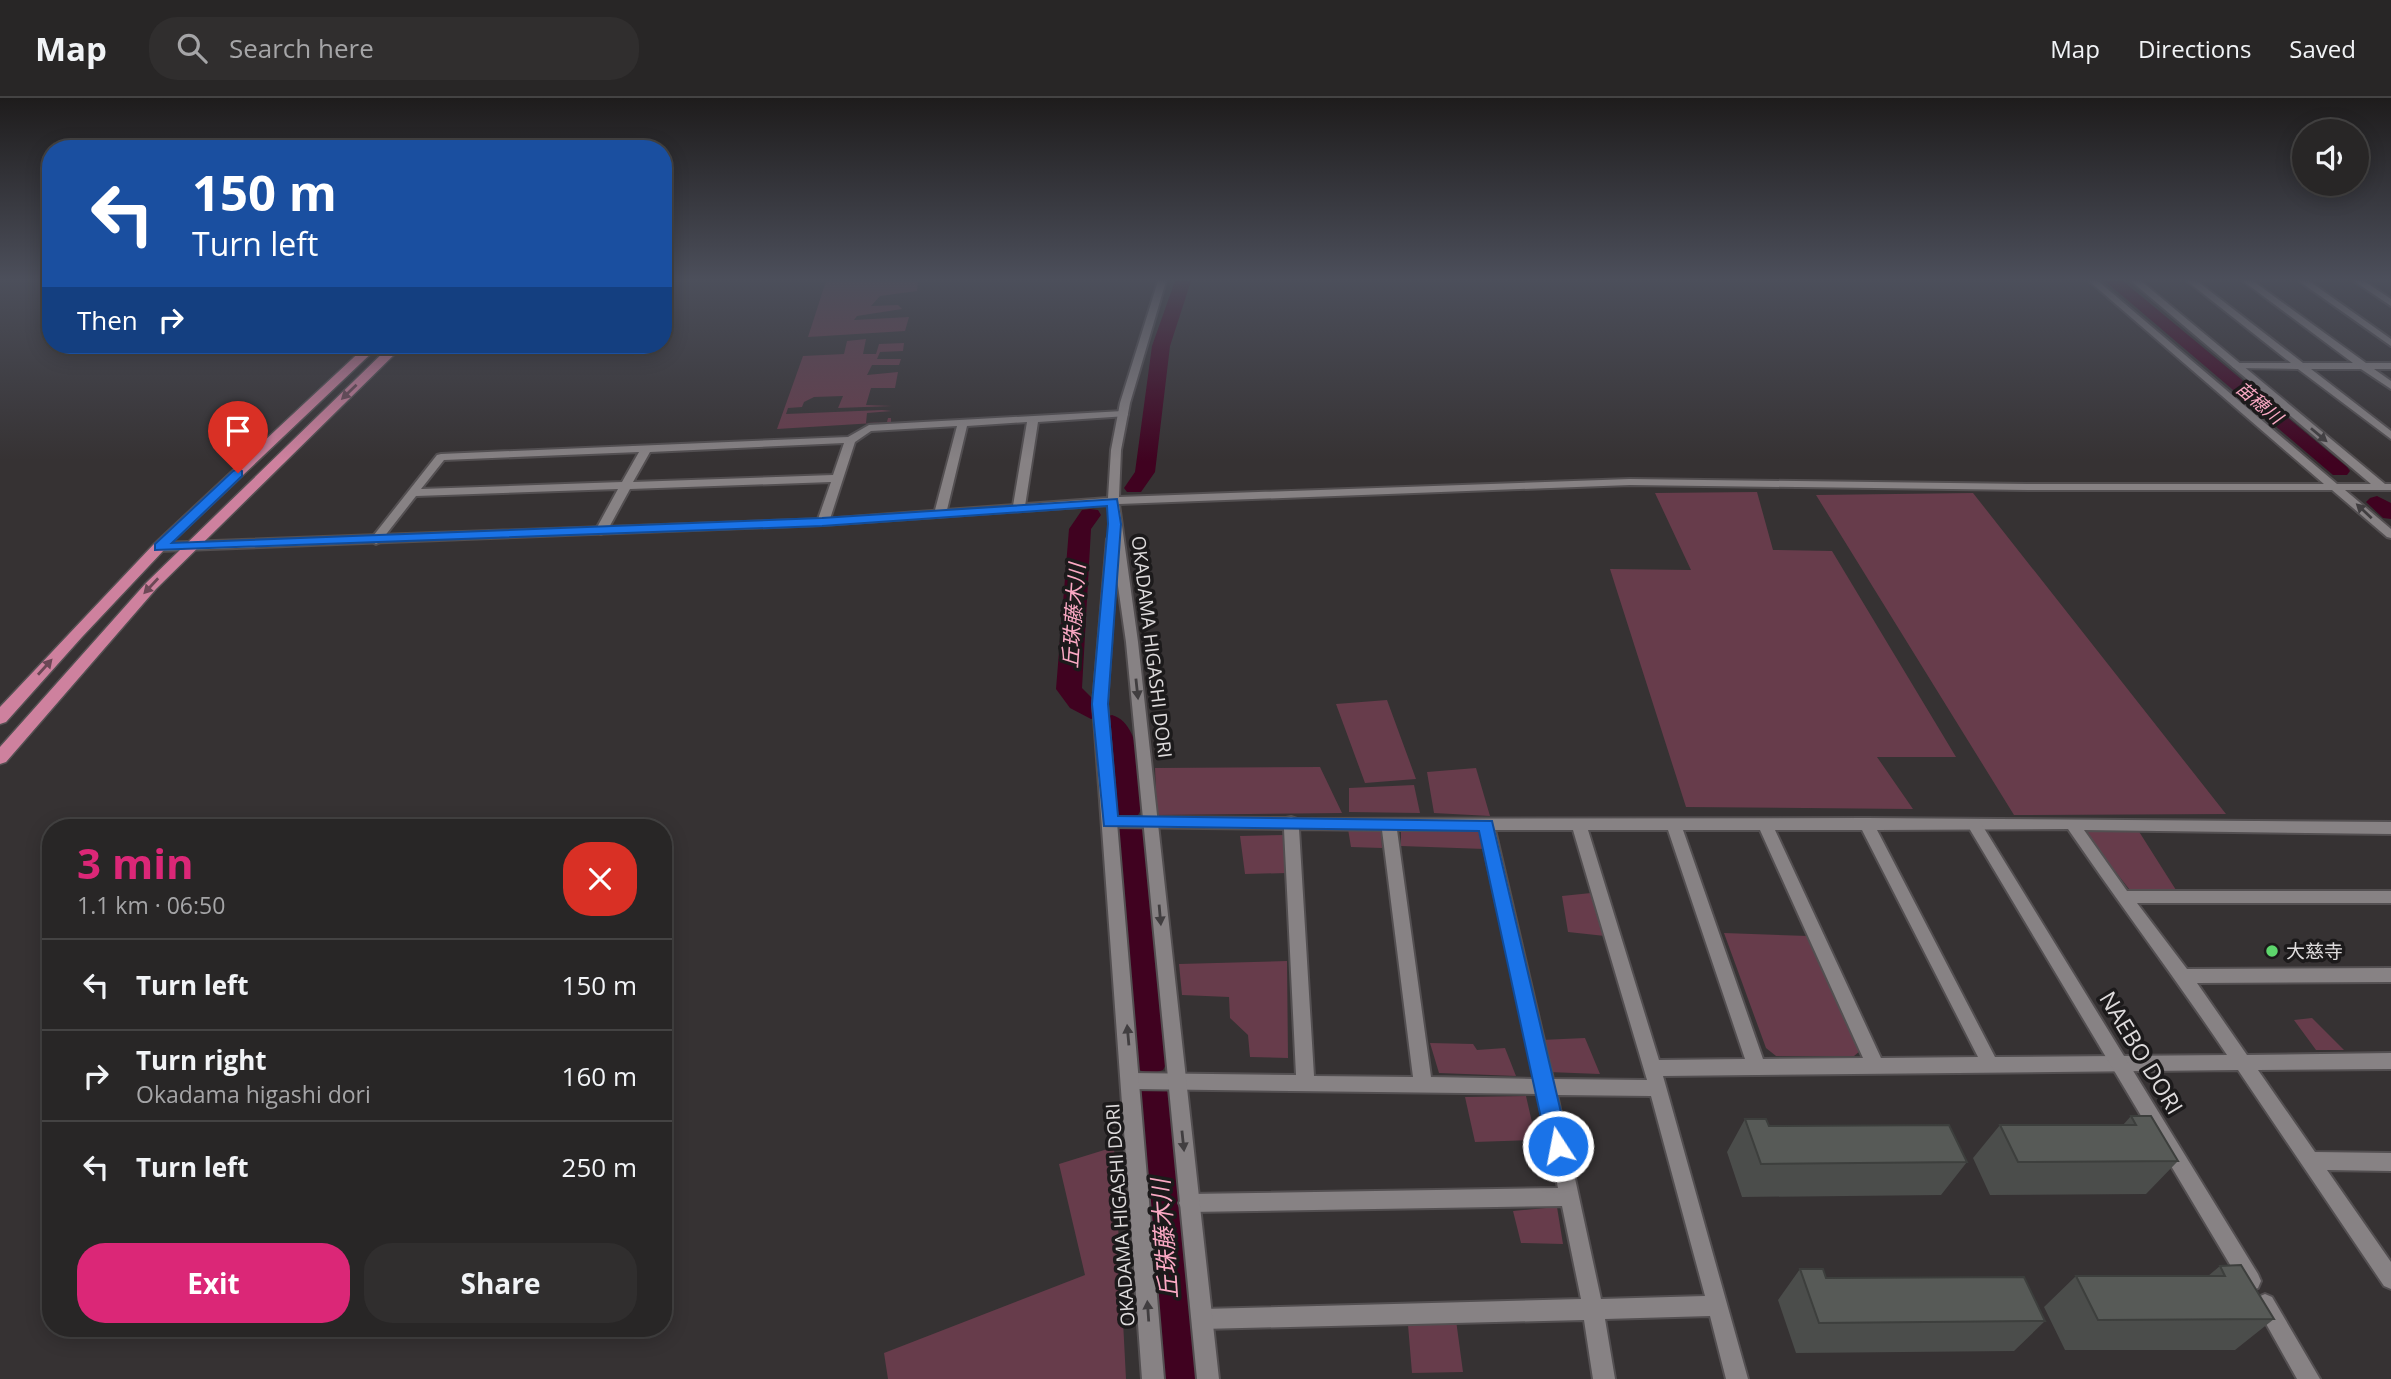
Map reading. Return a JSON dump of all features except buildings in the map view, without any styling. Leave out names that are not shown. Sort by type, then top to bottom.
[{"type":"main road","points":[[0,718],[76,632],[159,547],[364,354]]},
{"type":"main road","points":[[0,758],[109,631],[189,547],[389,354]]},
{"type":"street","points":[[1115,524],[1115,450],[1144,341]]},
{"type":"street","points":[[2164,341],[2391,535]]},
{"type":"street","points":[[2207,341],[2386,487],[2391,495]]},
{"type":"street","points":[[2268,341],[2391,436]]},
{"type":"street","points":[[2329,341],[2391,386]]},
{"type":"street","points":[[2237,366],[2391,366]]},
{"type":"street","points":[[376,540],[441,457],[850,440],[869,428],[1123,414]]},
{"type":"street","points":[[1019,506],[1033,419]]},
{"type":"street","points":[[940,514],[963,423]]},
{"type":"street","points":[[822,522],[850,440]]},
{"type":"street","points":[[601,531],[647,447]]},
{"type":"street","points":[[413,493],[837,478]]},
{"type":"street","points":[[159,547],[822,522],[1113,501],[1630,482],[2386,487]]},
{"type":"street","name":"OKADAMA HIGASHI DORI","points":[[1115,524],[1100,704],[1153,1379]]},
{"type":"street","name":"OKADAMA HIGASHI DORI","points":[[1115,524],[1131,629],[1208,1379]]},
{"type":"street","points":[[1110,822],[1389,825],[1866,823],[2391,828]]},
{"type":"street","points":[[1291,822],[1305,1082]]},
{"type":"street","points":[[1866,823],[1991,1066]]},
{"type":"street","points":[[1765,824],[1876,1067]]},
{"type":"street","name":"NAEBO DORI","points":[[1974,824],[2309,1379]]},
{"type":"street","points":[[2072,824],[2183,976],[2390,1275]]},
{"type":"street","points":[[1389,825],[1423,1083]]},
{"type":"street","points":[[1486,825],[1546,1086],[1593,1310],[1604,1379]]},
{"type":"street","points":[[1579,825],[1665,1111],[1737,1379]]},
{"type":"street","points":[[1674,825],[1757,1068]]},
{"type":"street","points":[[2123,897],[2391,897]]},
{"type":"street","points":[[2183,976],[2391,975]]},
{"type":"street","points":[[1651,1068],[2391,1061]]},
{"type":"street","points":[[1131,1082],[1423,1083],[1656,1088]]},
{"type":"street","points":[[2311,1161],[2391,1162]]},
{"type":"street","points":[[1189,1203],[1568,1197]]},
{"type":"street","points":[[1202,1319],[1717,1306]]},
{"type":"shaded area","points":[[847,341],[866,341],[863,354],[876,354],[879,344],[904,343],[903,351],[880,352],[877,359],[901,359],[899,365],[872,365],[867,375],[898,372],[895,388],[871,388],[866,405],[892,406],[838,408],[843,396],[814,397],[804,402],[802,407],[788,408],[786,414],[882,410],[892,411],[867,413],[866,423],[887,422],[888,418],[891,418],[891,422],[777,429],[803,356],[844,354]]},
{"type":"shaded area","points":[[1757,492],[1773,550],[1832,551],[1956,757],[1877,757],[1913,809],[1686,807],[1610,569],[1691,570],[1655,493]]},
{"type":"shaded area","points":[[1973,493],[2226,814],[2014,815],[1816,495]]},
{"type":"shaded area","points":[[1387,700],[1416,779],[1365,783],[1336,704]]},
{"type":"shaded area","points":[[1320,767],[1342,813],[1157,815],[1155,768]]},
{"type":"shaded area","points":[[1476,768],[1490,816],[1434,813],[1427,772]]},
{"type":"shaded area","points":[[1414,785],[1420,813],[1349,812],[1349,788]]},
{"type":"shaded area","points":[[1381,828],[1382,848],[1351,847],[1348,829]]},
{"type":"shaded area","points":[[1401,829],[1481,831],[1485,849],[1401,846]]},
{"type":"shaded area","points":[[2083,830],[2138,830],[2176,890],[2129,889]]},
{"type":"shaded area","points":[[1286,835],[1287,873],[1245,874],[1240,836]]},
{"type":"shaded area","points":[[1591,893],[1605,936],[1568,932],[1562,896]]},
{"type":"shaded area","points":[[1724,933],[1808,936],[1860,1051],[1854,1056],[1776,1056],[1766,1048]]},
{"type":"shaded area","points":[[1287,961],[1288,1058],[1250,1057],[1248,1035],[1230,1018],[1229,997],[1182,995],[1179,964]]},
{"type":"shaded area","points":[[2312,1018],[2344,1050],[2316,1050],[2294,1020]]},
{"type":"shaded area","points":[[1585,1038],[1600,1074],[1548,1072],[1541,1040]]},
{"type":"shaded area","points":[[1430,1043],[1473,1044],[1477,1050],[1505,1048],[1516,1076],[1439,1073]]},
{"type":"shaded area","points":[[1526,1096],[1536,1140],[1475,1142],[1465,1097]]},
{"type":"shaded area","points":[[1114,1147],[1126,1379],[888,1379],[884,1353],[1085,1275],[1059,1164]]},
{"type":"shaded area","points":[[1557,1207],[1563,1244],[1521,1243],[1513,1211]]},
{"type":"shaded area","points":[[1456,1320],[1463,1372],[1412,1373],[1408,1325]]},
{"type":"waterway","name":"丘珠藤木川","points":[[1134,488],[1145,472],[1163,341]]},
{"type":"waterway","name":"苗穂川","points":[[2184,341],[2340,471]]},
{"type":"waterway","name":"苗穂川","points":[[2377,502],[2391,513]]},
{"type":"waterway","name":"丘珠藤木川","points":[[1090,515],[1080,529],[1069,689],[1079,702],[1091,710]]},
{"type":"waterway","name":"丘珠藤木川","points":[[1112,724],[1121,734],[1128,808]]},
{"type":"waterway","name":"丘珠藤木川","points":[[1130,828],[1151,1060]]},
{"type":"waterway","name":"丘珠藤木川","points":[[1154,1099],[1176,1379]]},
{"type":"place","name":"大慈寺","points":[[2272,951]]},
{"type":"route","points":[[238,473],[159,547],[822,522],[1113,501],[1115,524],[1110,556],[1100,704],[1110,822],[1486,825],[1558,1146]]}]
